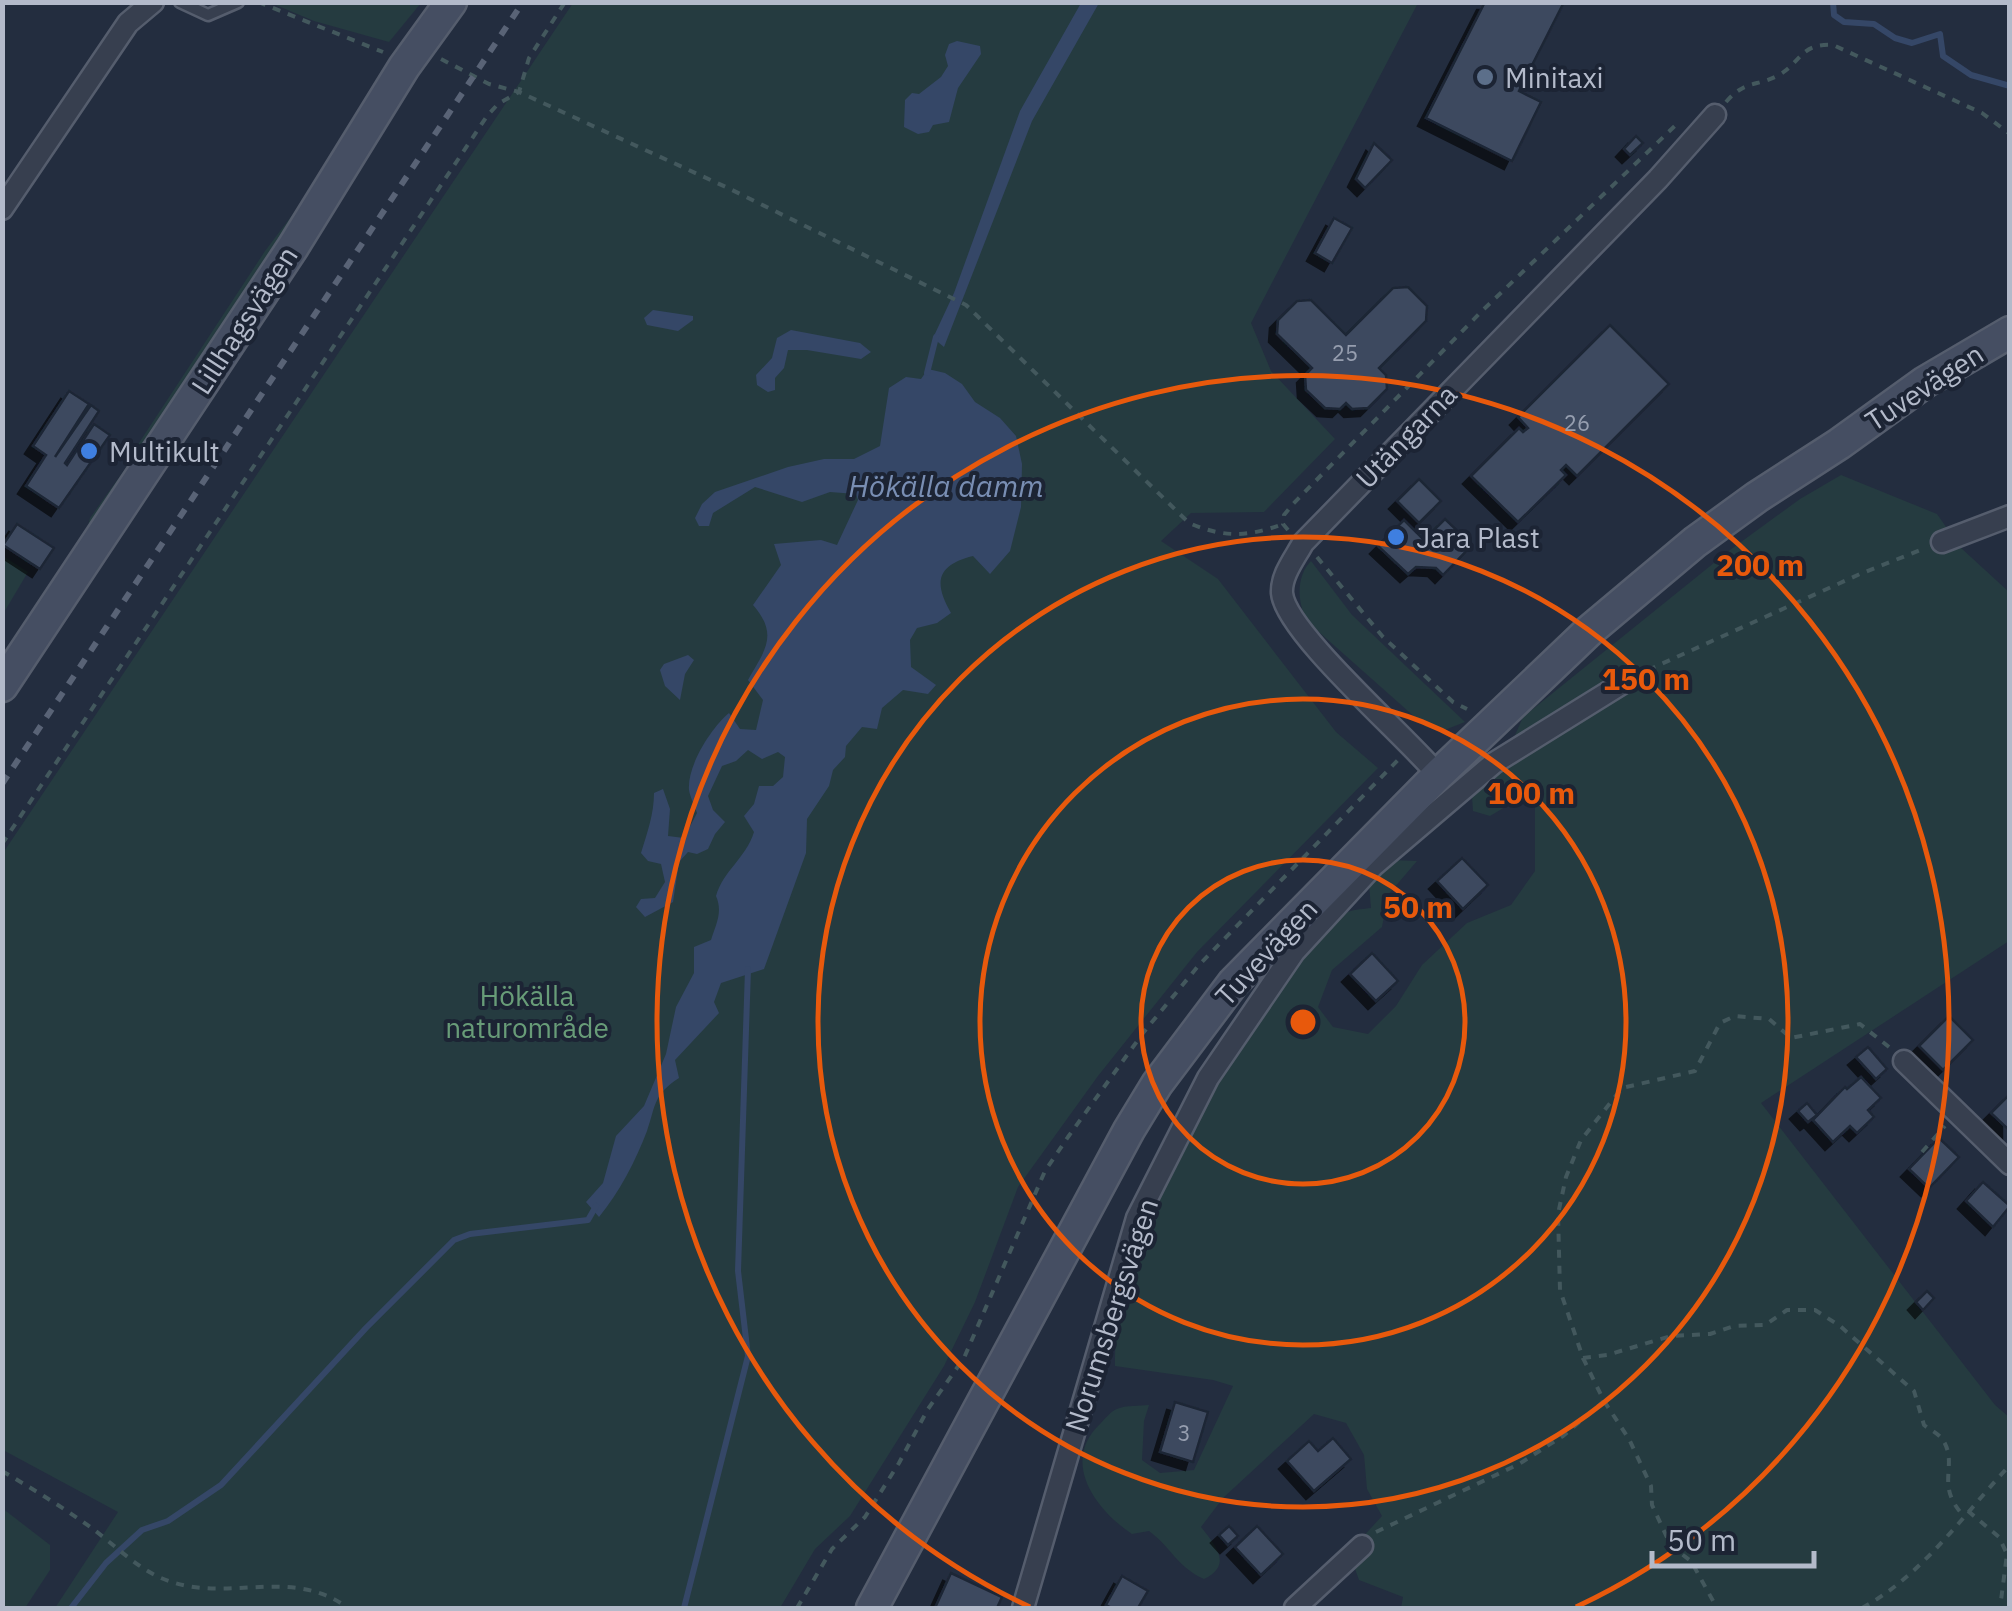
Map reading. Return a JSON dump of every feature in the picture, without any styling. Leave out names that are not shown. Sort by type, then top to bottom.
[{"type":"main road","name":"Lillhagsvägen","points":[[2,686],[293,247],[404,67],[451,2]]},
{"type":"main road","name":"Tuvevägen","points":[[872,1608],[1129,1130],[1232,983],[1438,775],[1589,632],[1695,542],[1925,382],[2010,332]]},
{"type":"main road","name":"Tuvevägen","points":[[1840,444],[2010,356]]},
{"type":"street","points":[[2,209],[128,22],[153,2]]},
{"type":"street","name":"Utängarna","points":[[1438,775],[1290,617],[1282,587],[1303,543],[1658,180],[1714,115]]},
{"type":"street","points":[[1942,542],[2010,516]]},
{"type":"street","name":"Norumsbergsvägen","points":[[1023,1608],[1137,1218],[1208,1078],[1294,952],[1374,866],[1494,763],[1631,678]]},
{"type":"street","points":[[1904,1061],[2010,1164]]},
{"type":"street","points":[[1295,1608],[1362,1546]]},
{"type":"lane","points":[[180,2],[208,15],[238,2]]},
{"type":"path","points":[[258,2],[390,55],[420,80],[438,57],[489,84],[519,92],[943,291],[966,305],[1189,523],[1218,534],[1247,534],[1284,524]]},
{"type":"path","points":[[2,844],[487,116],[519,92],[528,58],[565,2]]},
{"type":"path","points":[[1472,711],[1454,702],[1382,637],[1346,596],[1321,560],[1284,524],[1284,515],[1293,504],[1482,311],[1676,123],[1699,112],[1714,115],[1740,86],[1779,76],[1806,49],[1818,44],[1833,45],[1982,113],[2010,134]]},
{"type":"path","points":[[1631,678],[1860,574],[1942,542]]},
{"type":"path","points":[[1717,1608],[1691,1561],[1671,1546],[1652,1505],[1651,1486],[1629,1439],[1583,1358],[1560,1290],[1558,1214],[1566,1176],[1581,1140],[1622,1088],[1694,1071],[1720,1024],[1735,1016],[1770,1019],[1791,1038],[1860,1024],[1904,1061]]},
{"type":"path","points":[[1922,1152],[1958,1113]]},
{"type":"path","points":[[1583,1358],[1671,1336],[1765,1325],[1787,1310],[1816,1310],[1914,1391],[1924,1424],[1941,1435],[1948,1453],[1951,1502],[2000,1538],[2007,1554],[2000,1608]]},
{"type":"path","points":[[1362,1546],[1386,1526],[1519,1464],[1563,1436],[1604,1401]]},
{"type":"path","points":[[1862,1608],[1911,1573],[2010,1465]]},
{"type":"path","points":[[2,1471],[155,1576],[175,1584],[207,1588],[302,1587],[330,1595],[348,1608]]},
{"type":"green space","points":[[421,2],[389,42],[314,21],[271,3]]},
{"type":"green space","name":"Hökälla naturområde","points":[[573,3],[1418,3],[1251,323],[1271,371],[1335,439],[1264,512],[1191,513],[1161,541],[1218,579],[1336,732],[1378,768],[1197,952],[1098,1076],[1018,1187],[975,1302],[944,1366],[850,1516],[815,1549],[780,1608],[55,1608],[118,1512],[3,1450],[3,853]]},
{"type":"green space","points":[[327,169],[91,530],[87,529],[90,518],[135,455],[133,452],[265,251]]},
{"type":"green space","points":[[1841,475],[1937,514],[1960,547],[2009,592],[2009,941],[1761,1103],[1995,1405],[2009,1417],[2009,1608],[1401,1608],[1403,1597],[1359,1580],[1349,1552],[1382,1516],[1367,1489],[1364,1455],[1346,1423],[1314,1414],[1223,1498],[1201,1527],[1220,1561],[1213,1574],[1204,1579],[1195,1574],[1149,1531],[1132,1534],[1106,1512],[1088,1484],[1083,1454],[1088,1439],[1113,1411],[1149,1405],[1142,1460],[1160,1473],[1194,1470],[1233,1386],[1115,1366],[1119,1317],[1132,1264],[1152,1208],[1208,1098],[1271,1001],[1323,934],[1348,912],[1371,908],[1369,884],[1390,860],[1417,861],[1388,895],[1382,927],[1332,970],[1318,1007],[1333,1027],[1368,1034],[1396,1006],[1422,965],[1467,923],[1511,905],[1535,871],[1535,804],[1522,797],[1490,816],[1473,811],[1472,797],[1502,765],[1523,717],[1730,550],[1800,499]]},
{"type":"green space","points":[[3,556],[28,572],[3,614]]},
{"type":"green space","points":[[1311,561],[1352,615],[1465,722],[1442,731],[1426,727],[1310,624],[1302,609],[1300,592],[1302,575]]},
{"type":"green space","points":[[2,1508],[50,1545],[50,1570],[25,1608],[3,1608]]},
{"type":"water","points":[[1081,3],[1099,3],[1032,121],[944,347],[933,338],[954,293],[1020,111]]},
{"type":"water","points":[[957,41],[980,46],[981,54],[958,88],[949,122],[918,134],[904,127],[905,100],[941,77],[948,66],[945,55],[949,44]]},
{"type":"water","points":[[653,310],[693,316],[693,320],[678,331],[647,325],[644,318]]},
{"type":"water","points":[[791,330],[860,343],[871,352],[861,359],[788,350],[784,368],[775,378],[775,390],[768,392],[757,385],[756,375],[772,358],[777,338]]},
{"type":"water","name":"Hökälla damm","points":[[928,369],[945,373],[962,384],[975,402],[1000,418],[1016,436],[1022,464],[1021,507],[1010,551],[990,574],[973,556],[945,570],[942,592],[951,613],[937,623],[917,628],[910,640],[911,667],[936,685],[928,694],[903,690],[882,708],[877,729],[862,727],[846,746],[845,757],[833,770],[829,786],[807,819],[806,853],[764,969],[721,983],[714,1002],[719,1013],[675,1060],[679,1078],[660,1095],[632,1165],[599,1217],[586,1202],[603,1183],[616,1136],[644,1106],[666,1054],[676,1007],[694,973],[694,947],[711,940],[718,918],[719,887],[754,832],[744,816],[754,804],[759,786],[773,786],[783,777],[785,757],[778,752],[762,759],[748,750],[736,761],[722,766],[708,796],[713,810],[725,822],[708,849],[697,854],[688,852],[679,862],[673,902],[645,917],[636,907],[641,899],[655,898],[665,882],[661,864],[648,861],[641,853],[654,793],[663,789],[670,809],[668,836],[684,838],[697,813],[689,780],[708,738],[729,713],[740,729],[756,730],[763,700],[748,680],[764,651],[767,634],[766,625],[753,605],[781,565],[774,544],[821,540],[837,545],[858,500],[856,494],[830,492],[802,502],[755,487],[713,513],[709,526],[699,526],[695,518],[715,492],[788,467],[824,459],[854,459],[880,446],[889,388],[906,377],[921,379]]},
{"type":"water","points":[[688,655],[694,660],[685,674],[680,700],[665,686],[660,670],[664,664]]},
{"type":"building","points":[[1485,2],[1564,2],[1519,91],[1541,102],[1512,161],[1426,118]]},
{"type":"building","points":[[1636,136],[1643,143],[1630,155],[1624,149]]},
{"type":"building","points":[[1374,143],[1392,160],[1365,188],[1356,179]]},
{"type":"building","points":[[1334,218],[1352,228],[1332,263],[1315,253]]},
{"type":"building","points":[[1408,287],[1427,306],[1426,321],[1379,368],[1386,375],[1387,389],[1368,408],[1352,409],[1346,403],[1340,409],[1325,408],[1306,390],[1305,375],[1312,368],[1277,334],[1278,320],[1297,301],[1311,300],[1346,335],[1393,288]]},
{"type":"building","points":[[1610,325],[1669,384],[1577,476],[1566,465],[1561,470],[1566,475],[1518,522],[1471,476],[1519,428],[1523,432],[1528,428],[1518,417]]},
{"type":"building","name":"Multikult","points":[[69,391],[89,404],[55,457],[91,405],[99,411],[65,463],[94,424],[110,435],[59,508],[26,486],[46,455],[33,446]]},
{"type":"building","points":[[1419,479],[1441,501],[1419,523],[1397,501]]},
{"type":"building","points":[[1445,519],[1472,545],[1443,575],[1436,568],[1416,567],[1408,574],[1378,546],[1404,520],[1424,540]]},
{"type":"building","points":[[17,524],[54,548],[40,569],[3,545]]},
{"type":"building","points":[[1462,858],[1488,885],[1463,909],[1437,881]]},
{"type":"building","points":[[1372,953],[1398,981],[1376,1001],[1350,974]]},
{"type":"building","points":[[1949,1016],[1973,1040],[1943,1070],[1919,1046]]},
{"type":"building","points":[[1868,1047],[1887,1069],[1876,1079],[1856,1057]]},
{"type":"building","points":[[1861,1077],[1881,1098],[1868,1110],[1874,1117],[1857,1133],[1850,1126],[1833,1142],[1813,1120],[1845,1087]]},
{"type":"building","points":[[2010,1094],[2010,1131],[1991,1113]]},
{"type":"building","points":[[1807,1103],[1817,1115],[1808,1122],[1798,1111]]},
{"type":"building","points":[[1939,1138],[1959,1157],[1929,1188],[1909,1169]]},
{"type":"building","points":[[1983,1182],[2010,1206],[1993,1227],[1966,1201]]},
{"type":"building","points":[[1927,1291],[1934,1298],[1923,1310],[1916,1302]]},
{"type":"building","points":[[1175,1402],[1208,1412],[1193,1462],[1160,1452]]},
{"type":"building","points":[[1333,1438],[1351,1459],[1314,1491],[1287,1461],[1309,1441],[1318,1451]]},
{"type":"building","points":[[1229,1526],[1238,1536],[1228,1545],[1219,1535]]},
{"type":"building","points":[[1257,1526],[1283,1554],[1261,1575],[1235,1547]]},
{"type":"building","points":[[951,1573],[1002,1597],[997,1608],[935,1608]]},
{"type":"building","points":[[1122,1576],[1148,1591],[1138,1608],[1106,1605]]},
{"type":"waterway","points":[[1833,2],[1834,15],[1844,22],[1874,24],[1895,38],[1912,43],[1940,34],[1943,56],[1971,75],[2010,86]]},
{"type":"waterway","points":[[927,373],[936,337]]},
{"type":"waterway","points":[[684,1608],[748,1356],[738,1271],[748,969]]},
{"type":"waterway","points":[[71,1608],[106,1563],[142,1530],[168,1521],[221,1485],[366,1328],[454,1240],[470,1234],[588,1220],[596,1206]]},
{"type":"railway","points":[[2,784],[523,2]]},
{"type":"place","name":"Minitaxi","points":[[1485,77]]},
{"type":"place","name":"Multikult","points":[[89,451]]},
{"type":"place","name":"Jara Plast","points":[[1396,537]]}]
